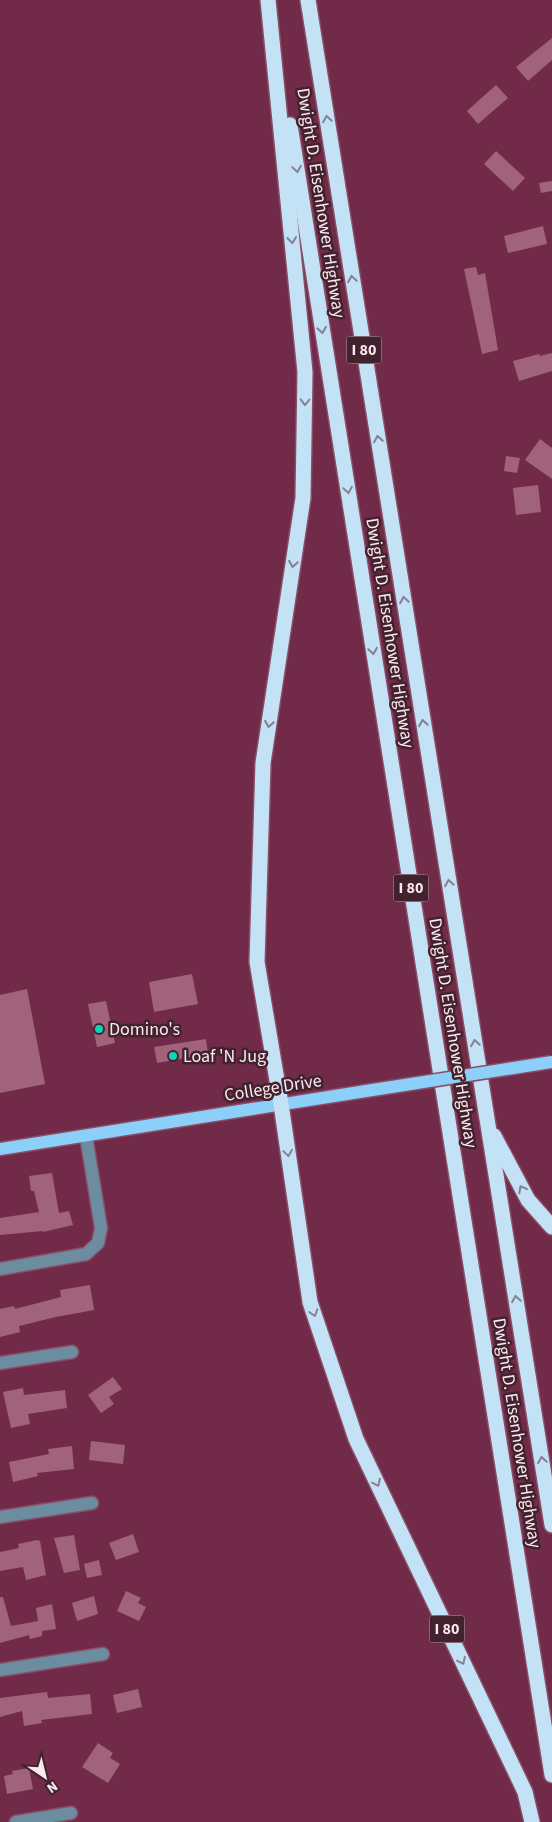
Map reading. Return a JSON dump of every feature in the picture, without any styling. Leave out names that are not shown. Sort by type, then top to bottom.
[{"type":"highway","name":"I 80","points":[[269,0],[305,372],[303,498],[263,763],[257,962],[281,1104],[310,1302],[356,1439],[525,1792],[532,1822]]},
{"type":"highway","name":"Dwight D. Eisenhower Highway","points":[[269,0],[552,1775]]},
{"type":"highway","name":"Dwight D. Eisenhower Highway","points":[[308,0],[552,1525]]},
{"type":"highway","name":"I 80","points":[[489,1126],[528,1200],[552,1227]]},
{"type":"main road","name":"College Drive","points":[[0,1149],[552,1062]]},
{"type":"street","points":[[0,1269],[86,1254],[98,1244],[101,1228],[86,1136]]},
{"type":"street","points":[[0,1363],[72,1352]]},
{"type":"street","points":[[0,1517],[92,1503]]},
{"type":"street","points":[[0,1670],[103,1654]]},
{"type":"street","points":[[16,1822],[71,1813]]},
{"type":"building","points":[[552,38],[552,60],[528,81],[516,67]]},
{"type":"building","points":[[496,85],[508,98],[478,124],[467,111]]},
{"type":"building","points":[[496,151],[525,178],[513,191],[484,164]]},
{"type":"building","points":[[552,181],[552,191],[541,193],[539,183]]},
{"type":"building","points":[[543,226],[547,244],[508,253],[504,236]]},
{"type":"building","points":[[476,267],[478,275],[485,273],[498,350],[482,354],[464,269]]},
{"type":"building","points":[[552,353],[552,371],[519,381],[513,361],[539,354],[540,356]]},
{"type":"building","points":[[540,439],[552,448],[552,479],[525,460]]},
{"type":"building","points":[[506,456],[520,458],[517,473],[504,471]]},
{"type":"building","points":[[538,485],[541,512],[516,515],[513,488]]},
{"type":"building","points":[[192,974],[198,1004],[154,1012],[149,982]]},
{"type":"building","points":[[27,989],[45,1084],[0,1093],[0,995]]},
{"type":"building","points":[[106,1001],[115,1043],[97,1047],[88,1004]]},
{"type":"building","points":[[206,1039],[208,1054],[157,1063],[154,1047]]},
{"type":"building","points":[[52,1173],[59,1213],[69,1211],[73,1225],[43,1232],[0,1235],[0,1218],[39,1212],[34,1191],[31,1191],[29,1176]]},
{"type":"building","points":[[90,1285],[94,1310],[19,1326],[20,1332],[0,1337],[0,1309],[14,1306],[15,1309],[61,1297],[60,1290]]},
{"type":"building","points":[[113,1377],[122,1389],[109,1397],[114,1404],[101,1413],[88,1395]]},
{"type":"building","points":[[23,1388],[24,1395],[65,1390],[67,1408],[28,1414],[30,1424],[11,1428],[3,1392]]},
{"type":"building","points":[[91,1441],[125,1445],[123,1464],[89,1460]]},
{"type":"building","points":[[72,1446],[74,1469],[37,1473],[38,1476],[13,1482],[9,1462],[49,1454],[48,1449]]},
{"type":"building","points":[[133,1534],[139,1552],[116,1560],[109,1543]]},
{"type":"building","points":[[74,1535],[80,1570],[64,1573],[54,1538]]},
{"type":"building","points":[[40,1541],[46,1575],[26,1580],[23,1567],[0,1571],[0,1552],[19,1548],[18,1544]]},
{"type":"building","points":[[99,1560],[102,1575],[87,1578],[84,1564]]},
{"type":"building","points":[[126,1591],[141,1598],[138,1603],[146,1607],[139,1621],[117,1611]]},
{"type":"building","points":[[94,1596],[98,1614],[77,1621],[72,1603]]},
{"type":"building","points":[[0,1597],[3,1597],[11,1626],[38,1621],[36,1608],[52,1604],[56,1629],[42,1631],[42,1636],[30,1639],[29,1635],[0,1643]]},
{"type":"building","points":[[138,1689],[142,1707],[117,1713],[113,1695]]},
{"type":"building","points":[[47,1692],[48,1698],[90,1694],[92,1714],[41,1720],[42,1723],[24,1726],[22,1711],[0,1717],[0,1698]]},
{"type":"building","points":[[98,1743],[113,1753],[110,1758],[120,1764],[108,1783],[82,1767]]},
{"type":"building","points":[[29,1768],[33,1789],[7,1794],[4,1776],[13,1774],[12,1771]]},
{"type":"place","name":"Domino's","points":[[99,1029]]},
{"type":"place","name":"Loaf 'N Jug","points":[[173,1056]]}]
